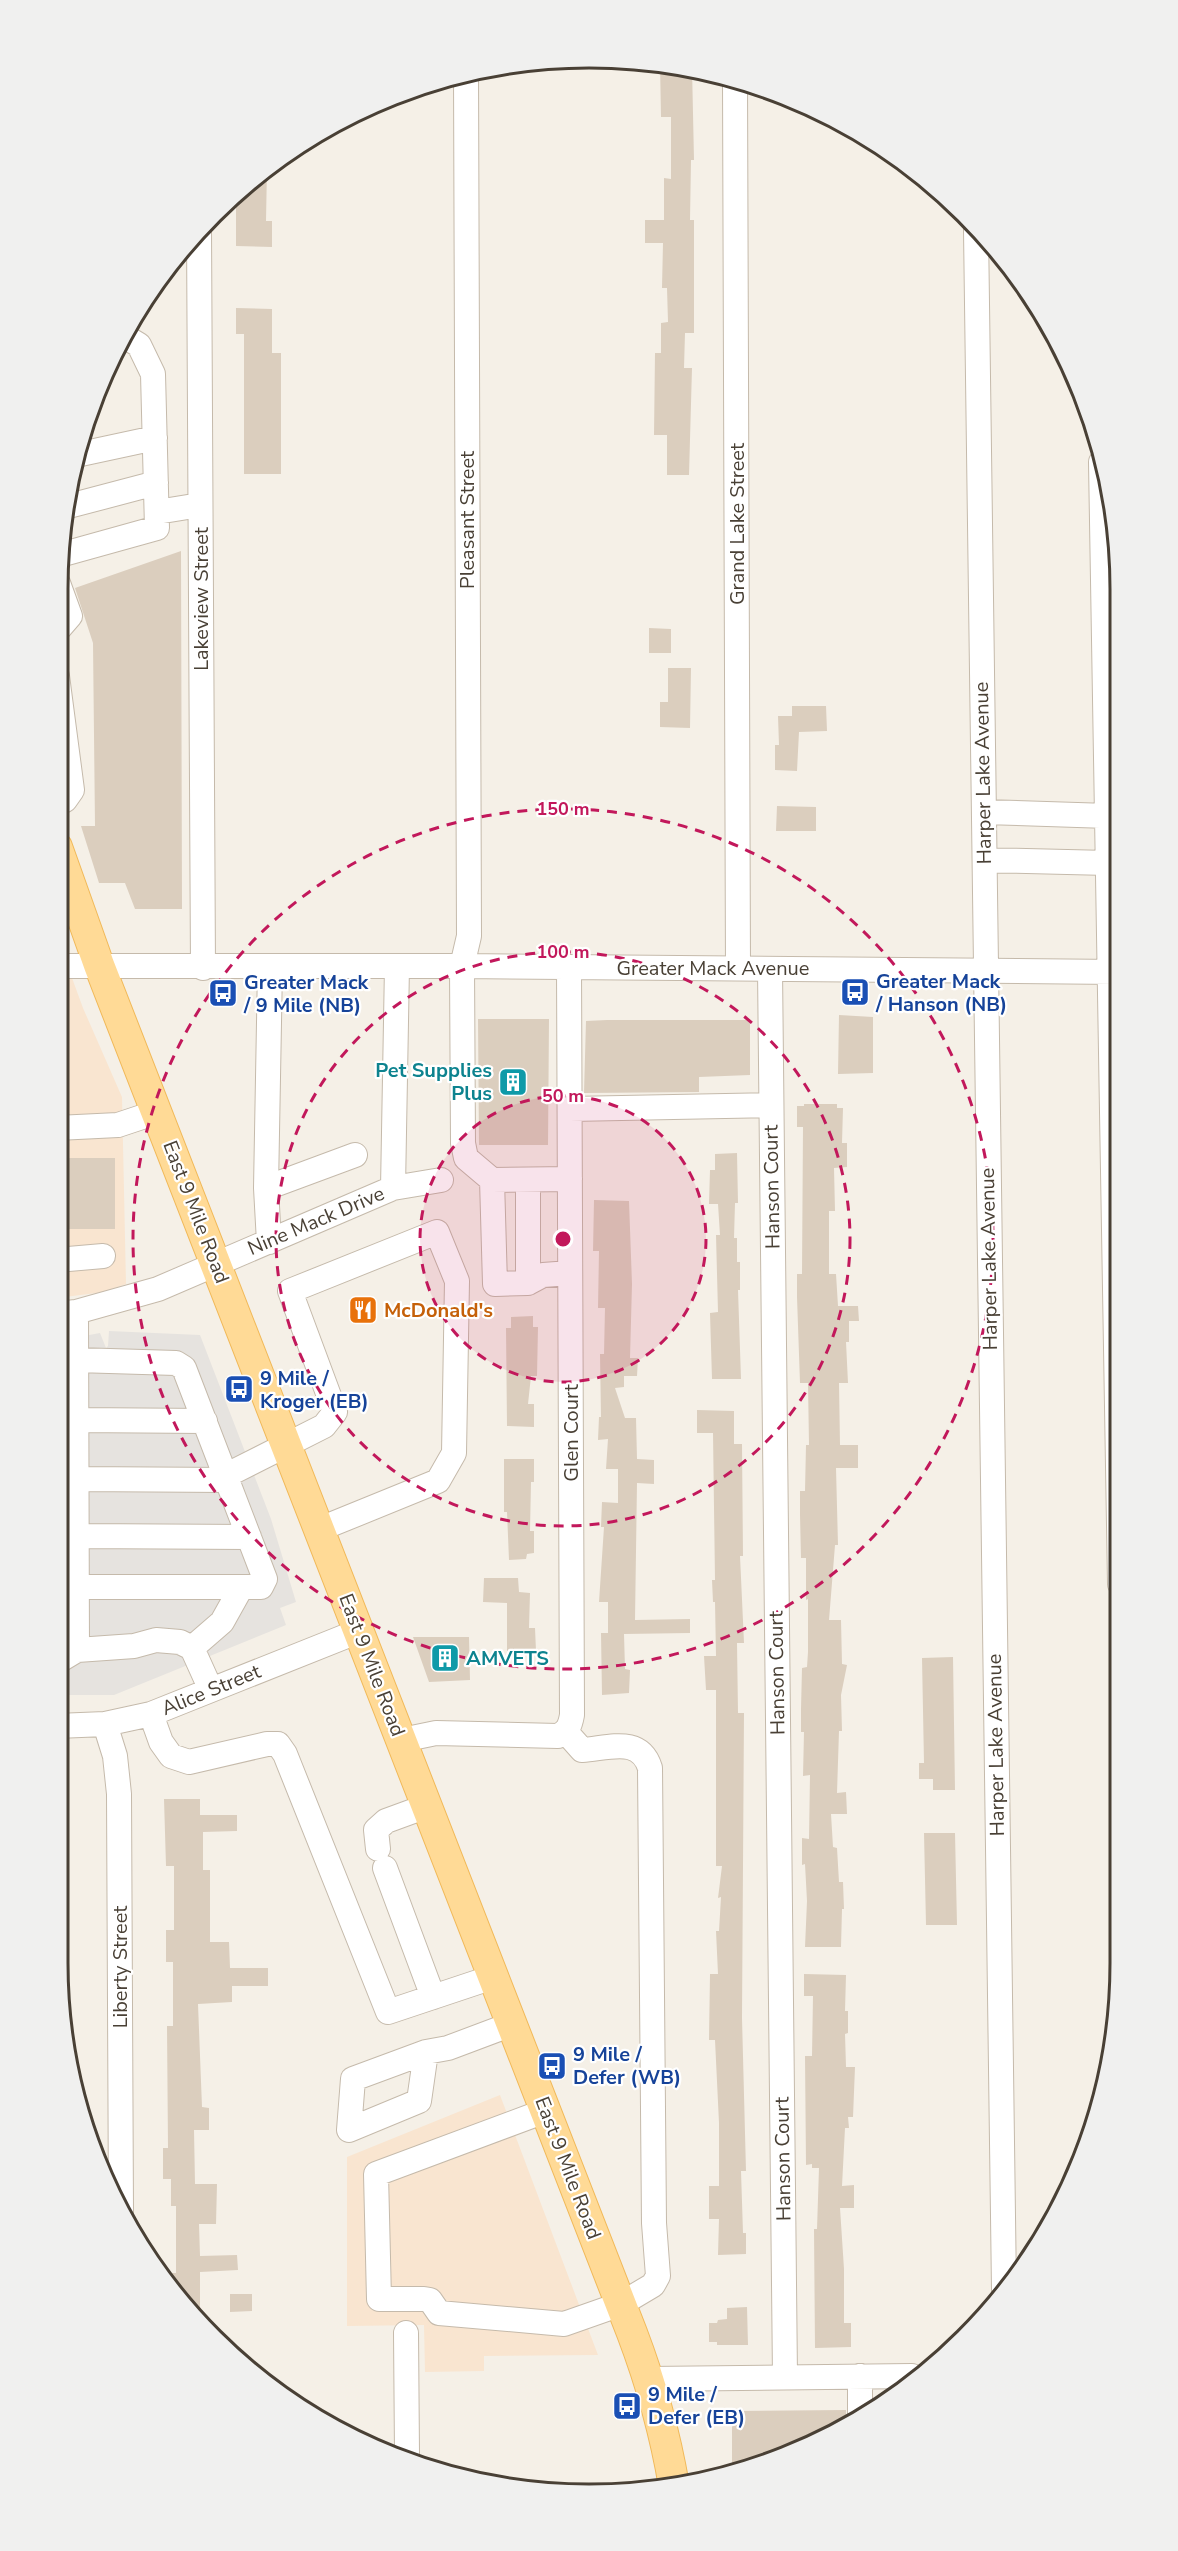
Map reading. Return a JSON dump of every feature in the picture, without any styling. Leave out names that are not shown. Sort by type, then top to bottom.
[{"type":"main road","name":"East 9 Mile Road","points":[[68,878],[99,965],[621,2304],[649,2379],[672,2476]]},
{"type":"street","name":"Pleasant Street","points":[[466,82],[469,936],[462,966],[462,1143],[466,1158],[492,1180]]},
{"type":"street","name":"Grand Lake Street","points":[[735,88],[738,968]]},
{"type":"street","name":"Harper Lake Avenue","points":[[976,240],[1004,2278]]},
{"type":"street","name":"Lakeview Street","points":[[199,243],[203,968]]},
{"type":"street","points":[[69,552],[157,528],[153,374],[139,345],[131,340]]},
{"type":"street","points":[[85,453],[155,438]]},
{"type":"street","points":[[75,504],[156,483]]},
{"type":"street","points":[[1103,503],[1110,669]]},
{"type":"street","points":[[157,512],[200,505]]},
{"type":"street","points":[[68,760],[72,790],[68,796]]},
{"type":"street","points":[[984,812],[1110,809]]},
{"type":"street","points":[[1110,827],[1108,863],[1110,899]]},
{"type":"street","points":[[984,860],[1108,863]]},
{"type":"street","name":"Greater Mack Avenue","points":[[68,966],[203,968],[462,966],[1110,972]]},
{"type":"street","points":[[393,1188],[397,966]]},
{"type":"street","points":[[269,1242],[266,1188],[270,967]]},
{"type":"street","name":"Glen Court","points":[[566,1732],[572,1715],[569,967]]},
{"type":"street","name":"Hanson Court","points":[[770,969],[785,2377]]},
{"type":"street","points":[[570,1109],[771,1105]]},
{"type":"street","points":[[68,1127],[118,1125],[157,1112]]},
{"type":"street","points":[[266,1188],[355,1155]]},
{"type":"street","points":[[570,1179],[492,1180],[495,1284],[528,1282],[543,1275],[570,1273]]},
{"type":"street","name":"Nine Mack Drive","points":[[68,1313],[158,1289],[393,1188],[441,1180]]},
{"type":"street","points":[[528,1180],[528,1282]]},
{"type":"street","points":[[77,1479],[226,1478],[286,1443],[324,1426],[346,1408],[290,1291],[437,1232],[457,1281],[454,1453],[438,1482],[320,1528]]},
{"type":"street","points":[[68,1259],[103,1256]]},
{"type":"street","points":[[68,1318],[76,1360],[77,1420],[77,1587],[68,1649]]},
{"type":"street","points":[[76,1360],[176,1363],[184,1368],[265,1579],[261,1587],[241,1588],[77,1587]]},
{"type":"street","points":[[77,1420],[205,1421]]},
{"type":"street","points":[[77,1536],[249,1537]]},
{"type":"street","points":[[192,1648],[222,1622],[241,1588]]},
{"type":"street","name":"Alice Street","points":[[68,1726],[105,1724],[151,1714],[359,1631]]},
{"type":"street","points":[[68,1656],[134,1646],[156,1640],[180,1642],[192,1648],[211,1690]]},
{"type":"street","points":[[151,1714],[161,1742],[171,1756],[189,1762],[267,1744],[278,1744],[285,1754],[388,2012],[494,1977]]},
{"type":"street","name":"Liberty Street","points":[[105,1724],[115,1756],[119,1794],[121,2193]]},
{"type":"street","points":[[402,1740],[436,1733],[558,1736],[566,1732],[582,1750],[632,1746],[646,1755],[650,1768],[654,2223],[658,2276],[653,2285],[621,2304],[564,2324],[439,2313],[430,2300],[424,2299],[379,2299],[376,2174],[545,2111]]},
{"type":"street","points":[[427,1806],[386,1821],[376,1830],[381,1859],[433,1997]]},
{"type":"street","points":[[426,2052],[448,2048],[512,2024]]},
{"type":"street","points":[[406,2333],[407,2451]]},
{"type":"street","points":[[860,2376],[860,2408]]},
{"type":"street","points":[[649,2379],[906,2376]]},
{"type":"shaded area","points":[[68,967],[83,1008],[122,1097],[126,1284],[104,1292],[68,1297]]},
{"type":"shaded area","points":[[109,1331],[200,1335],[271,1519],[296,1602],[280,1608],[286,1625],[114,1695],[68,1695],[68,1339],[100,1333],[106,1348]]},
{"type":"shaded area","points":[[500,2095],[598,2355],[484,2356],[484,2371],[425,2372],[424,2325],[347,2326],[347,2157]]},
{"type":"building","points":[[660,73],[692,78],[694,160],[691,160],[690,220],[694,220],[694,333],[685,333],[684,368],[692,368],[689,475],[667,475],[667,435],[654,435],[655,353],[661,353],[661,323],[668,322],[667,288],[662,288],[663,243],[645,243],[645,220],[664,220],[664,178],[671,179],[671,117],[661,117]]},
{"type":"building","points":[[267,179],[266,221],[272,221],[272,247],[236,246],[236,205]]},
{"type":"building","points":[[236,308],[272,309],[272,353],[281,353],[281,474],[244,474],[244,334],[236,334]]},
{"type":"building","points":[[181,551],[182,909],[135,909],[125,883],[99,883],[81,826],[95,826],[93,643],[75,588]]},
{"type":"building","points":[[649,628],[671,629],[671,653],[649,653]]},
{"type":"building","points":[[668,668],[691,668],[690,728],[660,727],[660,702],[668,702]]},
{"type":"building","points":[[792,706],[826,706],[827,731],[799,732],[797,771],[775,770],[775,745],[779,745],[778,716],[792,716]]},
{"type":"building","points":[[777,806],[816,807],[816,831],[776,831]]},
{"type":"building","points":[[839,1015],[873,1017],[873,1073],[838,1074]]},
{"type":"building","name":"Pet Supplies Plus","points":[[478,1019],[549,1019],[548,1145],[479,1145]]},
{"type":"building","points":[[750,1020],[750,1075],[699,1077],[699,1092],[584,1093],[586,1021]]},
{"type":"building","points":[[804,1104],[837,1104],[837,1108],[843,1108],[842,1143],[847,1143],[847,1167],[834,1168],[835,1211],[829,1211],[829,1274],[836,1274],[838,1306],[858,1306],[859,1321],[849,1321],[849,1342],[846,1342],[848,1383],[839,1383],[840,1445],[858,1445],[858,1468],[836,1468],[838,1545],[835,1545],[829,1620],[841,1620],[842,1664],[847,1665],[841,1695],[842,1731],[839,1731],[837,1793],[846,1792],[847,1814],[831,1814],[833,1847],[837,1848],[839,1882],[843,1882],[844,1909],[842,1909],[841,1947],[805,1947],[807,1901],[805,1864],[802,1865],[802,1838],[809,1839],[810,1775],[803,1776],[804,1732],[801,1732],[802,1668],[807,1667],[808,1652],[808,1599],[806,1600],[806,1558],[801,1558],[800,1491],[805,1491],[806,1445],[809,1445],[808,1383],[800,1383],[797,1297],[797,1274],[802,1274],[803,1127],[797,1127],[797,1106],[804,1106]]},
{"type":"building","points":[[737,1153],[738,1203],[735,1203],[734,1238],[737,1238],[737,1262],[740,1262],[740,1290],[738,1290],[741,1379],[712,1379],[710,1313],[718,1312],[716,1235],[720,1235],[718,1204],[709,1204],[710,1170],[715,1170],[715,1154]]},
{"type":"building","points":[[68,1158],[115,1158],[115,1229],[68,1229]]},
{"type":"building","points":[[594,1200],[629,1201],[632,1284],[630,1358],[638,1358],[637,1376],[624,1376],[624,1387],[615,1388],[625,1418],[636,1418],[637,1459],[654,1460],[654,1484],[637,1483],[635,1620],[690,1619],[690,1633],[624,1634],[625,1669],[630,1670],[629,1693],[602,1695],[601,1633],[608,1633],[608,1602],[599,1602],[604,1527],[601,1527],[602,1502],[618,1503],[618,1469],[606,1469],[608,1439],[598,1440],[599,1417],[601,1417],[600,1354],[604,1354],[605,1308],[598,1308],[599,1251],[593,1251]]},
{"type":"building","points":[[533,1316],[533,1327],[538,1327],[537,1376],[531,1376],[528,1404],[534,1404],[534,1427],[507,1426],[506,1328],[511,1328],[511,1317]]},
{"type":"building","points":[[697,1410],[734,1411],[734,1444],[742,1444],[743,1556],[740,1556],[744,1643],[737,1643],[738,1713],[744,1713],[742,2018],[746,2171],[741,2171],[746,2254],[718,2255],[719,2219],[709,2219],[709,2186],[719,2186],[715,2040],[709,2040],[710,1974],[718,1974],[716,1931],[719,1931],[721,1897],[718,1898],[722,1866],[716,1866],[716,1690],[706,1690],[704,1656],[716,1656],[715,1602],[713,1602],[712,1580],[715,1580],[713,1433],[697,1433]]},
{"type":"building","points":[[504,1459],[534,1459],[530,1531],[534,1531],[534,1553],[527,1554],[526,1559],[509,1560],[507,1512],[504,1512]]},
{"type":"building","points":[[484,1578],[518,1578],[519,1592],[530,1593],[529,1628],[535,1628],[536,1651],[507,1651],[507,1603],[483,1602]]},
{"type":"building","name":"AMVETS","points":[[413,1637],[469,1637],[470,1680],[429,1682]]},
{"type":"building","points":[[953,1657],[955,1790],[933,1790],[933,1779],[919,1779],[919,1763],[924,1763],[922,1658]]},
{"type":"building","points":[[164,1799],[200,1799],[200,1815],[237,1815],[237,1831],[203,1832],[203,1870],[210,1870],[210,1942],[229,1942],[230,1968],[268,1968],[268,1986],[232,1986],[232,2002],[198,2004],[202,2107],[209,2108],[209,2130],[194,2130],[195,2184],[217,2184],[216,2224],[199,2224],[200,2256],[237,2255],[238,2270],[200,2272],[200,2309],[171,2273],[176,2273],[176,2206],[171,2206],[171,2179],[163,2179],[163,2148],[168,2148],[167,2026],[173,2026],[173,1962],[166,1962],[166,1930],[174,1930],[174,1866],[166,1866]]},
{"type":"building","points":[[924,1833],[955,1833],[957,1925],[926,1925]]},
{"type":"building","points":[[804,1974],[846,1975],[845,2011],[848,2011],[848,2033],[845,2034],[846,2067],[855,2067],[853,2117],[848,2117],[849,2128],[845,2128],[842,2186],[854,2185],[854,2208],[840,2208],[844,2269],[844,2323],[851,2323],[851,2347],[815,2348],[814,2229],[817,2229],[819,2168],[812,2168],[812,2164],[806,2165],[805,2056],[812,2056],[813,1996],[804,1996]]},
{"type":"building","points":[[230,2294],[252,2294],[252,2311],[230,2312]]},
{"type":"building","points":[[747,2307],[748,2345],[717,2345],[717,2342],[709,2342],[709,2323],[727,2319],[727,2308]]},
{"type":"building","points":[[846,2410],[846,2416],[789,2444],[732,2464],[732,2411]]},
{"type":"place","name":"Greater Mack / Hanson (NB)","points":[[855,992]]},
{"type":"place","name":"Greater Mack / 9 Mile (NB)","points":[[223,993]]},
{"type":"place","name":"Pet Supplies Plus","points":[[513,1082]]},
{"type":"place","name":"McDonald's","points":[[363,1310]]},
{"type":"place","name":"9 Mile / Kroger (EB)","points":[[239,1389]]},
{"type":"place","name":"AMVETS","points":[[445,1658]]},
{"type":"place","name":"9 Mile / Defer (WB)","points":[[552,2066]]},
{"type":"place","name":"9 Mile / Defer (EB)","points":[[627,2406]]}]
